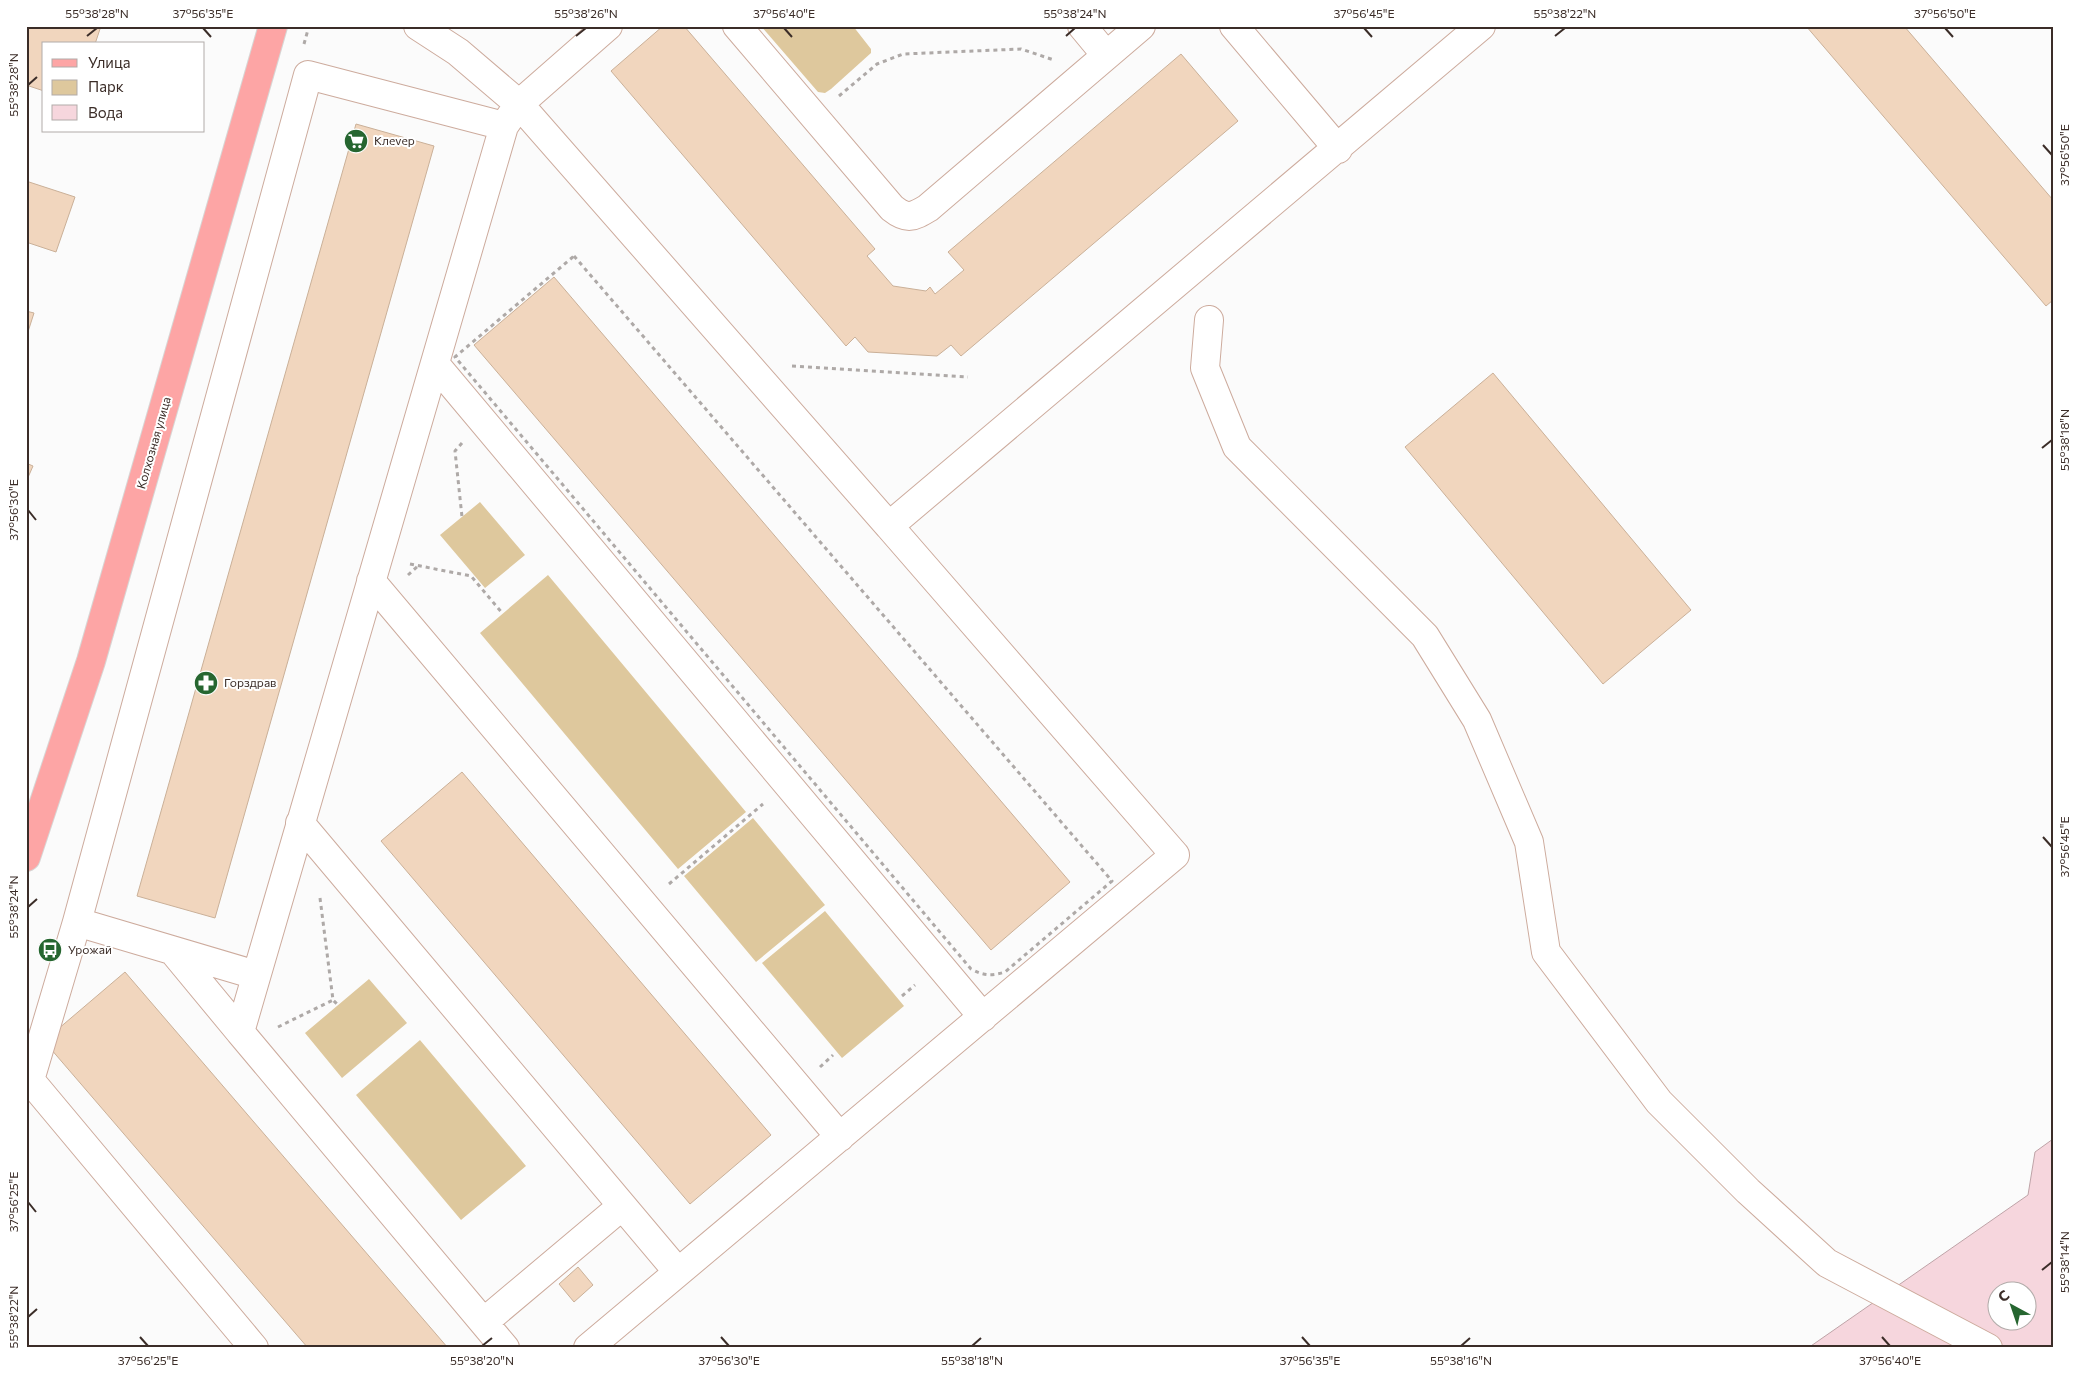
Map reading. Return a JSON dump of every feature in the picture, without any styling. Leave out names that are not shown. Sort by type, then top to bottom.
[{"type":"main road","name":"Колхозная улица","points":[[26,857],[91,661],[273,26]]},
{"type":"lane","points":[[418,26],[458,52],[519,104],[1174,855],[588,1348]]},
{"type":"lane","points":[[244,1037],[256,975],[504,126],[519,104],[608,26]]},
{"type":"lane","points":[[737,26],[892,208],[900,215],[913,217],[928,208],[1141,26]]},
{"type":"lane","points":[[1082,26],[1106,55]]},
{"type":"lane","points":[[1234,26],[1338,149]]},
{"type":"lane","points":[[889,526],[1338,149],[1481,26]]},
{"type":"lane","points":[[254,1348],[30,1080],[76,922],[308,76],[504,126]]},
{"type":"lane","points":[[1209,320],[1205,368],[1237,447],[1425,636],[1477,720],[1529,842],[1546,952],[1659,1102],[1748,1191],[1827,1262],[1988,1348]]},
{"type":"lane","points":[[435,364],[488,411],[795,777],[983,1017]]},
{"type":"lane","points":[[375,570],[644,905],[840,1137]]},
{"type":"lane","points":[[300,823],[678,1272]]},
{"type":"lane","points":[[76,922],[256,975]]},
{"type":"lane","points":[[173,951],[505,1348]]},
{"type":"lane","points":[[484,1322],[622,1206]]},
{"type":"path","points":[[815,118],[877,64],[903,54],[1021,49],[1053,58],[1074,83]]},
{"type":"path","points":[[574,256],[1112,881],[1005,972],[993,976],[982,975],[972,969],[795,777],[488,411],[455,356],[574,256]]},
{"type":"path","points":[[789,366],[968,377]]},
{"type":"path","points":[[462,517],[456,451],[488,411]]},
{"type":"path","points":[[375,570],[471,576],[503,614]]},
{"type":"path","points":[[644,905],[795,777]]},
{"type":"path","points":[[320,895],[333,1000],[338,1005]]},
{"type":"path","points":[[244,1037],[333,1000]]},
{"type":"green space","points":[[761,26],[853,26],[871,49],[871,53],[831,89],[825,93],[818,92]]},
{"type":"green space","points":[[480,502],[525,555],[485,588],[440,535]]},
{"type":"green space","points":[[548,575],[746,812],[678,869],[480,633]]},
{"type":"green space","points":[[753,818],[825,905],[756,962],[684,876]]},
{"type":"green space","points":[[825,911],[904,1006],[842,1058],[762,963]]},
{"type":"green space","points":[[369,979],[407,1023],[342,1078],[305,1033]]},
{"type":"green space","points":[[420,1040],[526,1166],[461,1220],[356,1095]]},
{"type":"water","points":[[2053,1139],[2053,1348],[1808,1348],[2028,1195],[2035,1152]]},
{"type":"building","points":[[26,26],[101,26],[96,42],[42,42],[42,90],[26,85]]},
{"type":"building","points":[[663,26],[684,26],[875,249],[867,256],[893,286],[926,291],[930,287],[935,294],[964,270],[948,252],[1181,54],[1238,121],[961,356],[951,345],[937,356],[868,352],[855,337],[846,346],[611,71]]},
{"type":"building","points":[[1806,26],[1904,26],[2053,200],[2053,300],[2046,306]]},
{"type":"building","points":[[356,124],[434,146],[215,918],[137,896]]},
{"type":"building","points":[[26,181],[75,197],[56,252],[26,242]]},
{"type":"building","points":[[554,277],[1070,882],[991,950],[474,345]]},
{"type":"building","points":[[26,311],[34,313],[26,338]]},
{"type":"building","points":[[1493,373],[1691,610],[1603,684],[1405,447]]},
{"type":"building","points":[[26,463],[33,466],[26,482]]},
{"type":"building","points":[[462,772],[771,1135],[690,1204],[381,841]]},
{"type":"building","points":[[125,972],[448,1348],[308,1348],[44,1041]]},
{"type":"building","points":[[578,1267],[593,1285],[574,1302],[559,1284]]},
{"type":"place","name":"Клеvер","points":[[356,141]]},
{"type":"place","name":"Горздрав","points":[[206,683]]},
{"type":"place","name":"Урожай","points":[[50,950]]}]
